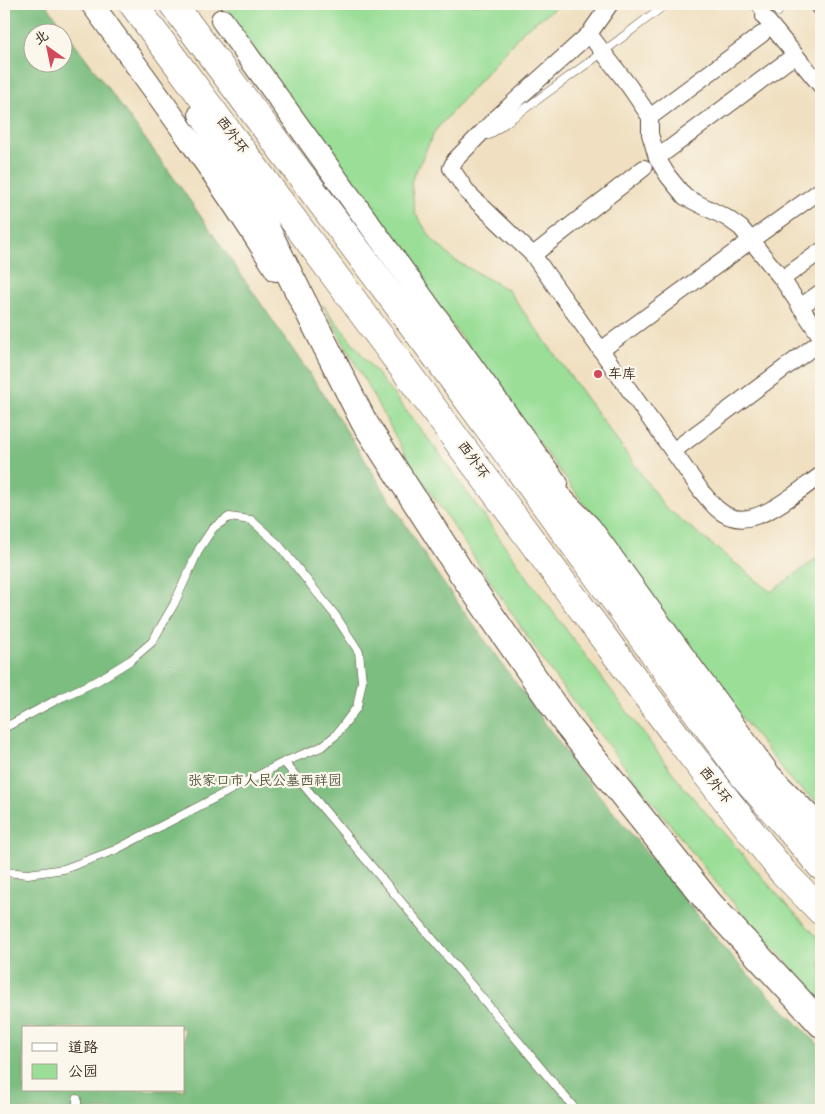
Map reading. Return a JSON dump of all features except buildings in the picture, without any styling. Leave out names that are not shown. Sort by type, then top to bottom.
[{"type":"highway","name":"西外环","points":[[133,4],[675,734],[782,871],[821,911]]},
{"type":"highway","name":"西外环","points":[[173,4],[488,427],[744,776],[821,866]]},
{"type":"main road","points":[[92,4],[244,219],[335,365]]},
{"type":"main road","points":[[125,4],[152,29],[252,200],[364,422],[462,572],[567,725],[710,904],[821,1024]]},
{"type":"main road","points":[[217,12],[370,269]]},
{"type":"main road","points":[[217,12],[768,776],[813,822],[821,827]]},
{"type":"main road","points":[[488,427],[588,528]]},
{"type":"street","points":[[610,4],[589,34],[493,121],[455,160],[451,168],[468,193],[533,255],[702,492],[716,508],[732,518],[750,518],[769,511],[821,475]]},
{"type":"street","points":[[818,4],[821,8]]},
{"type":"street","points":[[771,11],[795,55],[821,86]]},
{"type":"street","points":[[589,34],[650,117],[651,163]]},
{"type":"street","points":[[650,117],[762,34]]},
{"type":"street","points":[[533,255],[651,163],[795,55]]},
{"type":"street","points":[[651,163],[668,176],[685,197],[727,218],[741,228],[782,278],[821,337]]},
{"type":"street","points":[[601,350],[821,190]]},
{"type":"street","points":[[782,278],[821,251]]},
{"type":"street","points":[[800,307],[821,292]]},
{"type":"street","points":[[673,450],[821,341]]},
{"type":"lane","points":[[455,160],[666,4]]},
{"type":"lane","points":[[754,4],[771,11]]},
{"type":"lane","points":[[4,728],[62,697],[97,681],[131,660],[152,642],[174,604],[199,550],[213,528],[229,517],[251,520],[278,544],[335,615],[360,652],[362,681],[357,707],[336,735],[321,747],[284,762],[115,850],[64,869],[28,874],[4,872]]},
{"type":"lane","points":[[284,762],[576,1110]]},
{"type":"lane","points":[[77,1099],[77,1110]]},
{"type":"green space","name":"张家口市人民公墓西祥园","points":[[4,4],[46,4],[59,22],[22,22],[22,72],[72,72],[72,39],[179,185],[322,392],[436,573],[581,773],[736,962],[821,1047],[821,1110],[4,1110]]},
{"type":"green space","points":[[224,4],[561,4],[524,30],[435,131],[411,182],[415,213],[432,239],[454,260],[508,290],[665,507],[771,592],[821,555],[821,805],[793,783],[742,718],[312,135]]},
{"type":"green space","points":[[323,305],[439,453],[533,585],[681,784],[776,893],[821,941],[821,1001],[721,889],[556,679],[408,459]]},
{"type":"place","name":"车库","points":[[598,374]]}]
